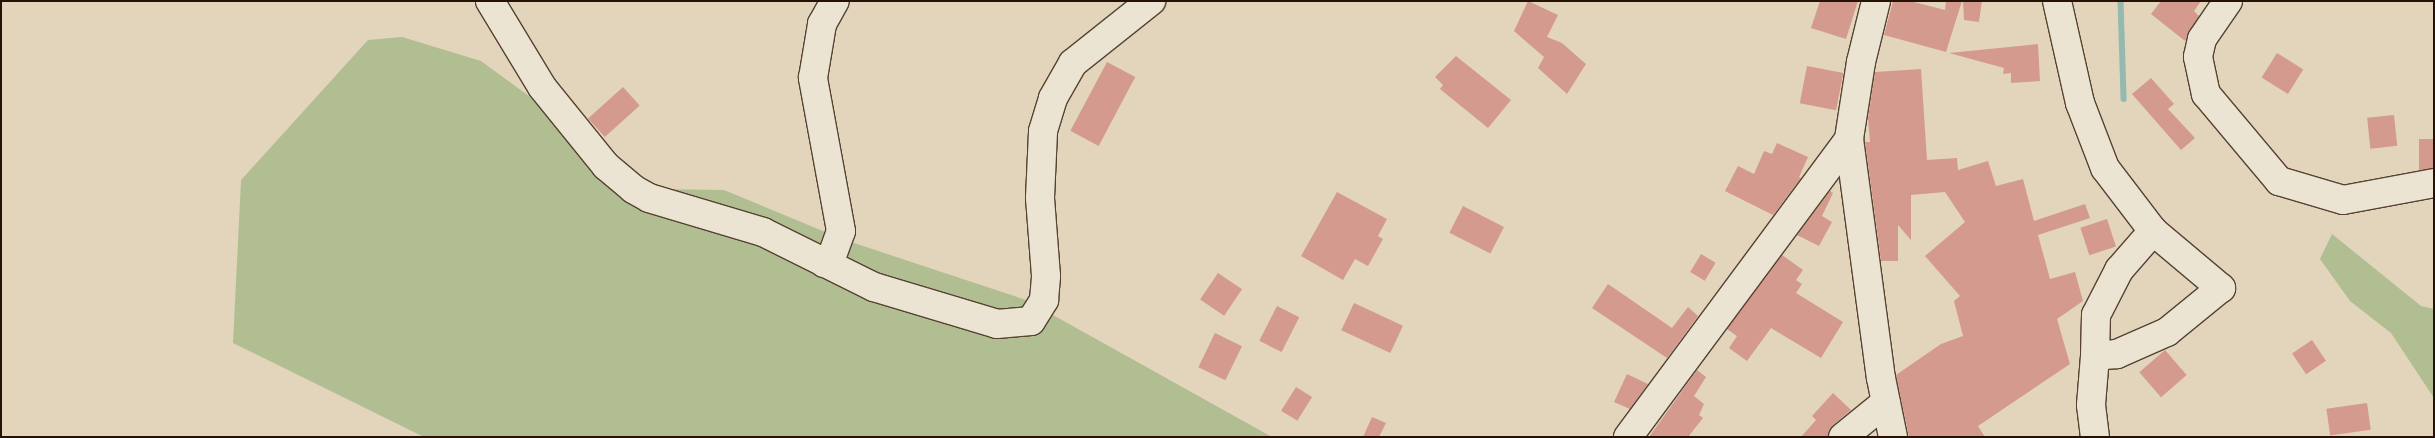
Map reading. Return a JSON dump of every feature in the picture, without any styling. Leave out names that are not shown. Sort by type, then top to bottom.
[{"type":"street","points":[[490,1],[542,87],[606,166],[633,189],[649,198],[763,232],[874,287],[997,324],[1031,321],[1044,300],[1046,276],[1040,198],[1043,131],[1053,98],[1073,63],[1151,1]]},
{"type":"street","points":[[824,263],[833,253],[842,231],[813,78],[822,24],[835,1]]},
{"type":"street","points":[[1876,1],[1862,62],[1849,139],[1886,402],[1893,437]]},
{"type":"street","points":[[2057,1],[2080,103],[2105,168],[2153,232],[2221,288],[2167,332],[2117,354],[2095,356]]},
{"type":"street","points":[[2228,1],[2202,39],[2198,57],[2206,94],[2280,181],[2343,200],[2434,183]]},
{"type":"street","points":[[1628,437],[1849,139]]},
{"type":"street","points":[[2095,437],[2091,405],[2096,315],[2119,270],[2153,232]]},
{"type":"street","points":[[1843,437],[1886,402]]},
{"type":"green space","points":[[402,37],[481,61],[656,189],[724,190],[842,239],[1026,300],[1272,437],[424,437],[233,343],[241,180],[368,40]]},
{"type":"green space","points":[[2332,234],[2421,306],[2434,309],[2434,398],[2391,333],[2350,301],[2320,259]]},
{"type":"building","points":[[1528,1],[1558,15],[1547,37],[1562,43],[1586,64],[1567,94],[1538,68],[1544,57],[1514,31]]},
{"type":"building","points":[[1820,1],[1858,1],[1846,39],[1811,28]]},
{"type":"building","points":[[1893,1],[1910,1],[1945,10],[1946,1],[1962,1],[1946,52],[1884,35]]},
{"type":"building","points":[[1963,1],[1982,1],[1979,22],[1964,20]]},
{"type":"building","points":[[2161,1],[2201,1],[2194,11],[2199,16],[2185,41],[2151,14]]},
{"type":"building","points":[[2038,44],[2040,81],[2011,83],[2011,73],[2003,74],[2004,68],[1949,53]]},
{"type":"building","points":[[2277,53],[2303,69],[2288,94],[2262,78]]},
{"type":"building","points":[[1456,56],[1511,100],[1488,128],[1440,89],[1443,85],[1435,77]]},
{"type":"building","points":[[1107,62],[1135,77],[1099,146],[1070,131]]},
{"type":"building","points":[[1807,66],[1843,73],[1836,110],[1800,103]]},
{"type":"building","points":[[1921,69],[1927,160],[1957,158],[1958,170],[1988,161],[1996,186],[2023,179],[2034,221],[2085,204],[2090,218],[2038,235],[2050,279],[2075,272],[2083,301],[2057,319],[2070,364],[1978,426],[1985,437],[1909,437],[1896,375],[1941,344],[1963,336],[1954,301],[1960,296],[1925,256],[1965,222],[1945,192],[1911,195],[1911,240],[1898,225],[1898,261],[1881,261],[1865,142],[1870,142],[1868,118],[1875,72]]},
{"type":"building","points":[[2151,78],[2174,104],[2168,109],[2195,138],[2181,150],[2132,94]]},
{"type":"building","points":[[623,87],[640,106],[605,137],[588,118]]},
{"type":"building","points":[[2394,115],[2397,146],[2370,149],[2367,118]]},
{"type":"building","points":[[2419,139],[2434,139],[2434,170],[2419,170]]},
{"type":"building","points":[[1777,143],[1808,157],[1799,177],[1801,178],[1773,215],[1725,191],[1738,166],[1754,174],[1764,151],[1772,154]]},
{"type":"building","points":[[1830,191],[1833,193],[1822,216],[1832,222],[1819,246],[1797,235]]},
{"type":"building","points":[[1337,192],[1387,219],[1378,236],[1383,239],[1368,266],[1355,259],[1343,280],[1301,256]]},
{"type":"building","points":[[1463,206],[1504,227],[1490,254],[1449,233]]},
{"type":"building","points":[[2107,219],[2116,247],[2089,255],[2080,228]]},
{"type":"building","points":[[1701,254],[1716,263],[1705,281],[1690,272]]},
{"type":"building","points":[[1782,255],[1803,270],[1796,280],[1802,284],[1796,293],[1843,322],[1821,358],[1771,328],[1747,361],[1729,348],[1737,336],[1727,329]]},
{"type":"building","points":[[1218,273],[1242,289],[1224,316],[1200,300]]},
{"type":"building","points":[[1608,284],[1672,328],[1688,307],[1698,316],[1667,358],[1592,308]]},
{"type":"building","points":[[1354,303],[1403,326],[1390,353],[1341,330]]},
{"type":"building","points":[[1277,306],[1299,317],[1282,352],[1259,341]]},
{"type":"building","points":[[1215,333],[1242,346],[1225,380],[1198,367]]},
{"type":"building","points":[[2312,340],[2326,361],[2306,374],[2292,353]]},
{"type":"building","points":[[2165,350],[2187,375],[2161,397],[2139,372]]},
{"type":"building","points":[[1697,370],[1706,377],[1694,396],[1704,404],[1699,415],[1703,418],[1688,437],[1649,437]]},
{"type":"building","points":[[1627,374],[1648,384],[1630,409],[1614,402]]},
{"type":"building","points":[[1296,387],[1312,397],[1297,421],[1281,411]]},
{"type":"building","points":[[1833,393],[1851,410],[1833,425],[1828,437],[1801,437],[1816,420],[1812,416]]},
{"type":"building","points":[[2367,403],[2371,430],[2330,435],[2326,409]]},
{"type":"building","points":[[1372,417],[1386,423],[1379,437],[1363,437]]},
{"type":"waterway","points":[[2121,1],[2124,99]]}]
